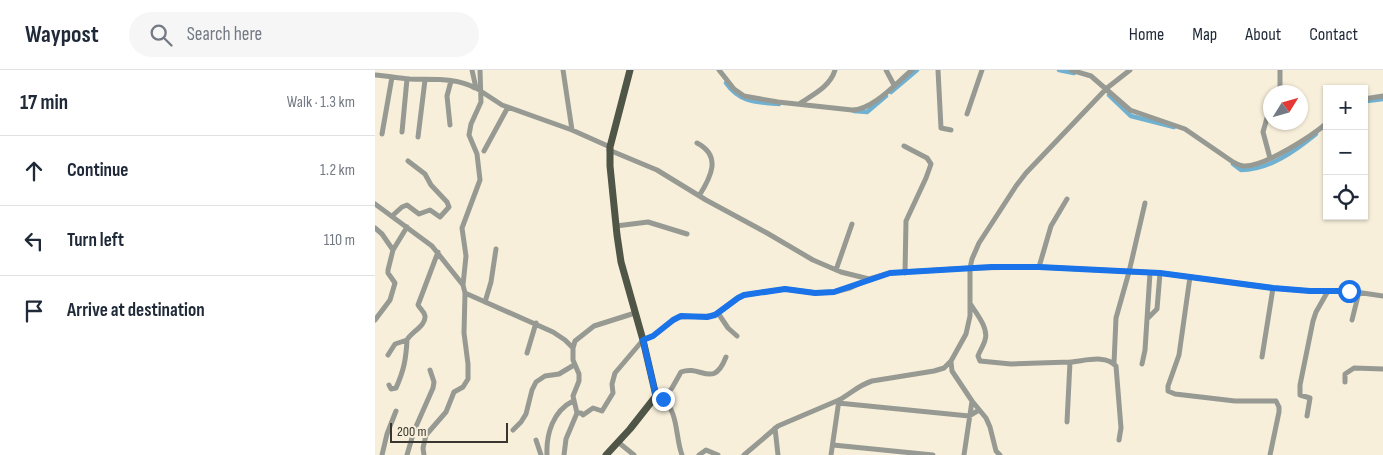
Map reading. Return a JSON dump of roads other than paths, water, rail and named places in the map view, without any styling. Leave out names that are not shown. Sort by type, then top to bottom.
[{"type":"main road","points":[[606,455],[651,404],[659,398],[621,262],[616,226],[610,148],[630,70]]},
{"type":"street","points":[[472,70],[476,88]]},
{"type":"street","points":[[424,455],[423,448],[426,435],[446,412],[454,392],[463,387],[468,379],[469,372],[464,333],[465,293],[463,285],[466,256],[463,228],[480,176],[477,154],[469,135],[471,124],[481,102],[480,70]]},
{"type":"street","points":[[563,70],[568,96],[571,130]]},
{"type":"street","points":[[719,70],[734,89],[743,96],[852,110],[870,105],[912,70]]},
{"type":"street","points":[[798,104],[827,85],[833,78],[835,70]]},
{"type":"street","points":[[885,70],[894,85]]},
{"type":"street","points":[[938,70],[941,128],[951,130]]},
{"type":"street","points":[[967,114],[982,70]]},
{"type":"street","points":[[1071,70],[1088,74],[1107,88],[1130,110],[1185,129],[1239,165],[1249,166],[1270,158],[1299,144],[1323,125]]},
{"type":"street","points":[[744,455],[775,428],[796,417],[839,402],[863,384],[871,381],[934,371],[943,368],[951,362],[966,334],[969,322],[971,305],[970,268],[979,243],[1016,186],[1034,163],[1107,88],[1130,70]]},
{"type":"street","points":[[1280,70],[1280,85]]},
{"type":"street","points":[[375,75],[469,84],[481,93],[508,107],[571,130],[647,165],[735,218],[767,233],[801,254],[836,270],[869,279]]},
{"type":"street","points":[[382,134],[391,77]]},
{"type":"street","points":[[402,132],[407,79]]},
{"type":"street","points":[[418,137],[425,80]]},
{"type":"street","points":[[450,125],[447,96],[451,81]]},
{"type":"street","points":[[1368,98],[1383,96]]},
{"type":"street","points":[[484,151],[508,107]]},
{"type":"street","points":[[1264,130],[1267,152],[1270,158]]},
{"type":"street","points":[[697,143],[709,151],[713,164],[699,196]]},
{"type":"street","points":[[904,146],[927,158],[931,164],[906,221],[905,273]]},
{"type":"street","points":[[392,216],[407,205],[419,214],[430,210],[440,217],[449,207],[447,202],[431,185],[425,174],[408,161]]},
{"type":"street","points":[[1039,267],[1051,226],[1067,199]]},
{"type":"street","points":[[1119,440],[1121,428],[1118,371],[1114,363],[1116,318],[1145,203]]},
{"type":"street","points":[[375,204],[439,252],[463,285]]},
{"type":"street","points":[[616,226],[648,222],[687,234]]},
{"type":"street","points":[[836,270],[852,224]]},
{"type":"street","points":[[375,320],[392,296],[395,283],[388,273],[393,250],[407,227]]},
{"type":"street","points":[[375,228],[382,234],[393,250]]},
{"type":"street","points":[[485,302],[491,282],[496,249]]},
{"type":"street","points":[[389,355],[395,344],[407,340],[424,319],[424,314],[418,305],[439,252]]},
{"type":"street","points":[[577,413],[581,412],[583,416],[593,408],[602,411],[614,390],[612,384],[615,373],[643,340],[653,336],[678,317],[707,317],[718,313],[744,295],[785,289],[815,293],[834,292],[890,273],[970,268],[1039,267],[1160,273],[1273,288],[1359,292],[1383,296]]},
{"type":"street","points":[[1142,364],[1145,350],[1150,273]]},
{"type":"street","points":[[1147,318],[1157,309],[1160,273]]},
{"type":"street","points":[[1190,277],[1179,355],[1167,386],[1168,391],[1175,394],[1235,400],[1276,401],[1279,412],[1270,455]]},
{"type":"street","points":[[1262,358],[1273,288]]},
{"type":"street","points":[[1307,416],[1310,398],[1300,395],[1300,385],[1313,321],[1328,291]]},
{"type":"street","points":[[1352,320],[1359,292]]},
{"type":"street","points":[[465,293],[536,323],[559,335],[573,348]]},
{"type":"street","points":[[971,305],[986,334],[978,356],[980,361],[1011,364],[1097,359],[1110,360],[1114,363]]},
{"type":"street","points":[[565,455],[566,439],[577,413],[573,396],[579,381],[579,374],[574,365],[573,348],[577,338],[589,329],[635,313]]},
{"type":"street","points":[[718,313],[728,328],[737,336]]},
{"type":"street","points":[[527,353],[536,323]]},
{"type":"street","points":[[389,385],[391,389],[396,388],[401,376],[407,358],[407,340]]},
{"type":"street","points":[[682,455],[672,413],[659,398],[672,388],[681,372],[687,370],[713,374],[721,368],[726,357]]},
{"type":"street","points":[[951,362],[951,371],[989,423],[996,452],[1000,455]]},
{"type":"street","points":[[1067,422],[1071,362]]},
{"type":"street","points":[[513,430],[526,414],[536,382],[545,376],[559,374],[574,365]]},
{"type":"street","points":[[1345,382],[1345,374],[1354,368],[1383,369]]},
{"type":"street","points":[[407,455],[414,431],[433,388],[434,382],[430,370]]},
{"type":"street","points":[[547,455],[547,440],[551,426],[563,408],[573,401]]},
{"type":"street","points":[[964,455],[972,401]]},
{"type":"street","points":[[839,402],[969,416],[979,410]]},
{"type":"street","points":[[831,455],[839,402]]},
{"type":"street","points":[[382,455],[387,434],[396,411]]},
{"type":"street","points":[[775,428],[779,455]]},
{"type":"street","points":[[536,440],[541,455]]},
{"type":"street","points":[[617,442],[634,455]]},
{"type":"street","points":[[833,445],[933,455]]},
{"type":"street","points":[[699,455],[706,450],[718,455]]},
{"type":"waterway","points":[[891,92],[917,70]]},
{"type":"waterway","points":[[1059,70],[1074,73]]},
{"type":"waterway","points":[[726,83],[731,90],[743,98],[756,102],[779,104]]},
{"type":"waterway","points":[[1109,95],[1131,116],[1174,127]]},
{"type":"waterway","points":[[854,111],[867,112],[886,96]]},
{"type":"waterway","points":[[1368,101],[1383,99]]},
{"type":"waterway","points":[[1233,164],[1241,170],[1262,167],[1290,153],[1316,134]]}]
